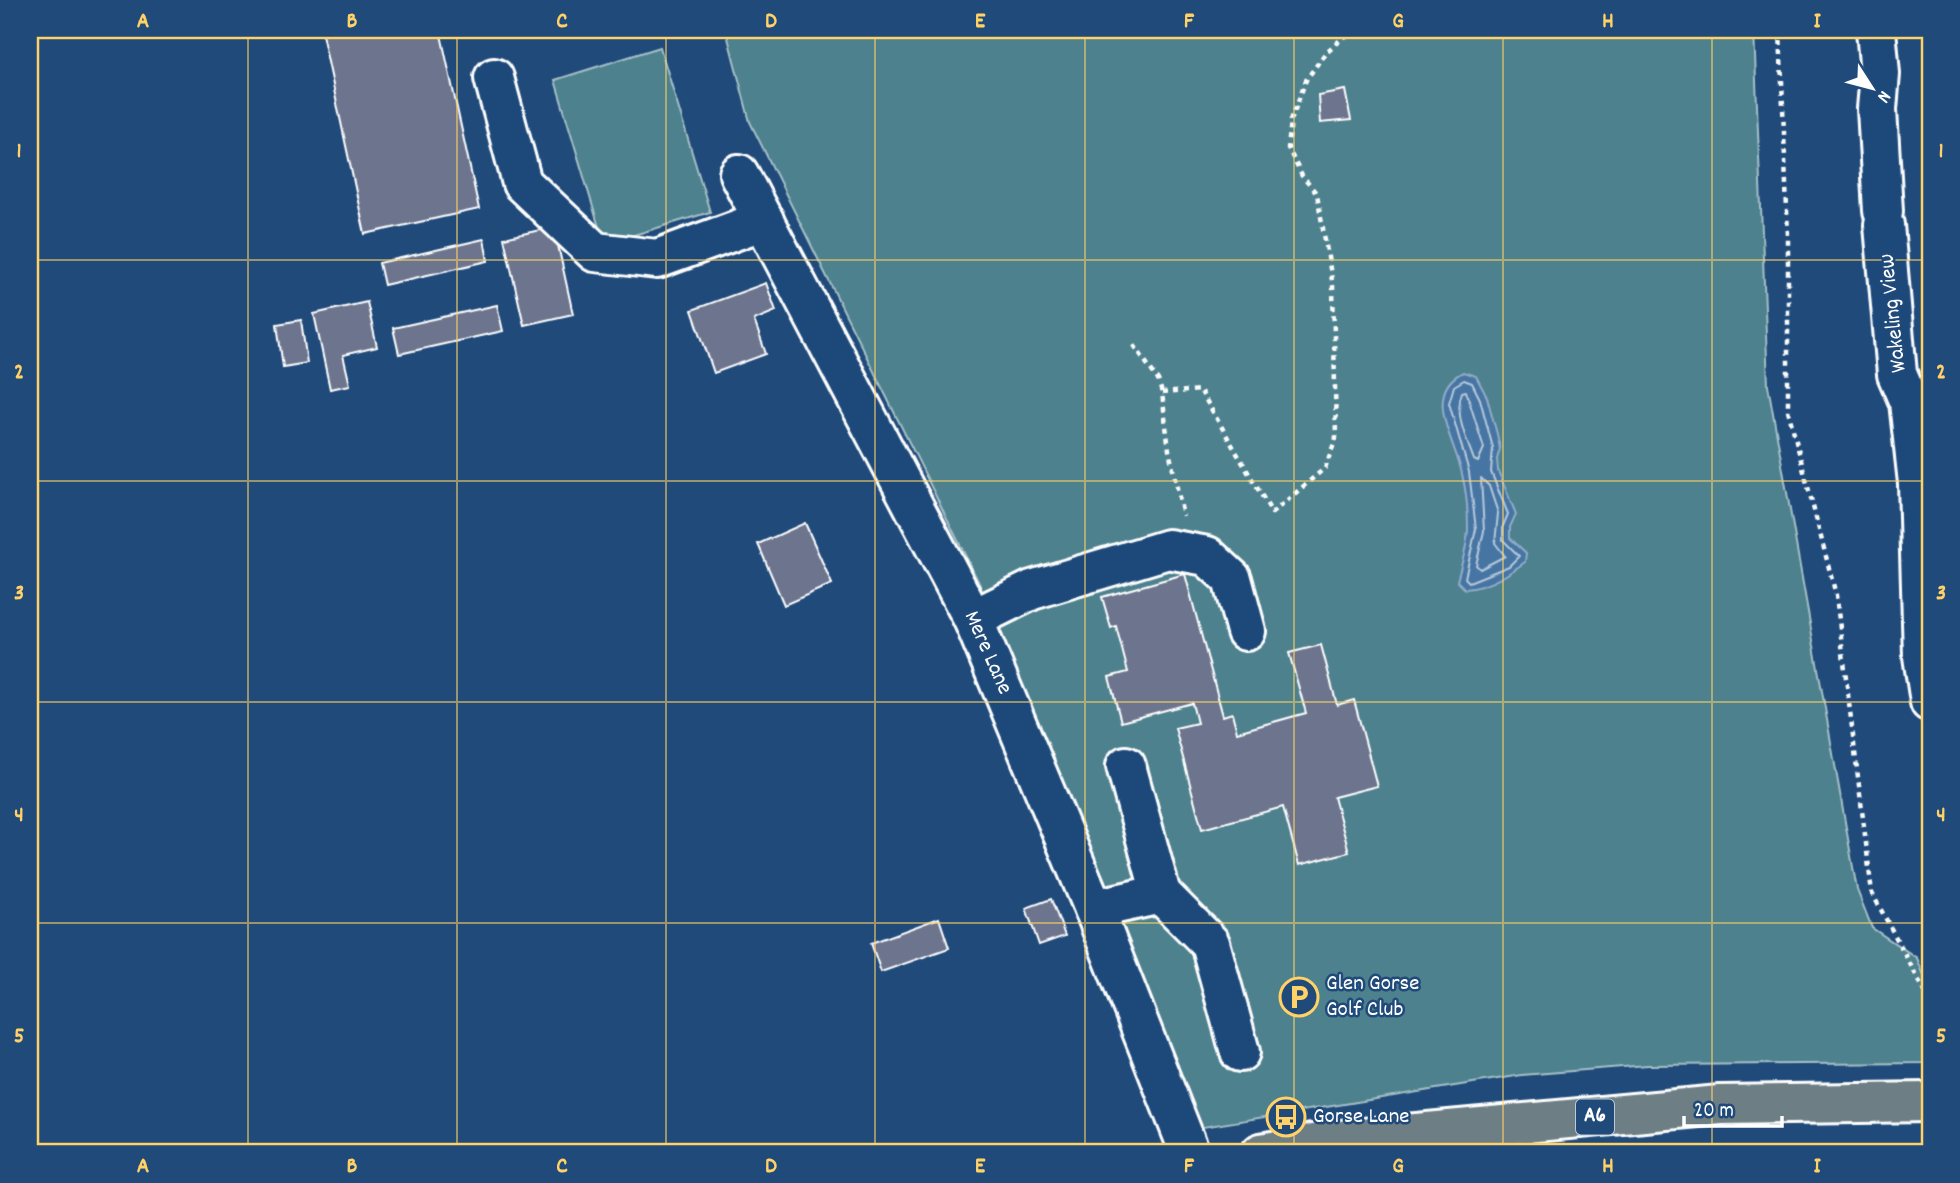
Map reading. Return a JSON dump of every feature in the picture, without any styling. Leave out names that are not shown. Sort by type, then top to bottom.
[{"type":"highway","name":"A6","points":[[1261,1153],[1329,1141],[1720,1105],[1930,1102]]},
{"type":"street","name":"Wakeling View","points":[[1876,30],[1880,74],[1877,109],[1897,374],[1909,402],[1924,483],[1923,656],[1930,702]]},
{"type":"street","points":[[494,78],[522,183],[595,252],[657,259],[764,220]]},
{"type":"street","name":"Mere Lane","points":[[739,174],[973,619],[1094,909],[1190,1153]]},
{"type":"street","points":[[973,619],[1032,590],[1168,549],[1206,556],[1232,579],[1246,631]]},
{"type":"street","points":[[1126,766],[1161,894],[1210,943],[1240,1052]]},
{"type":"street","points":[[1094,909],[1161,894]]},
{"type":"path","points":[[1162,393],[1200,390],[1272,513],[1325,468],[1336,438],[1333,286],[1317,194],[1302,176],[1288,148],[1291,120],[1306,80],[1326,52],[1352,30]]},
{"type":"path","points":[[1780,30],[1788,236],[1788,410],[1836,595],[1872,893],[1930,1001]]},
{"type":"path","points":[[1134,345],[1158,380],[1162,393],[1169,450],[1186,530]]},
{"type":"green space","name":"Glen Gorse Golf Club","points":[[726,30],[1754,30],[1768,385],[1857,890],[1872,928],[1917,958],[1930,990],[1930,1063],[1648,1065],[1522,1075],[1197,1128],[979,583],[750,122]]},
{"type":"green space","points":[[660,47],[710,212],[604,244],[555,80]]},
{"type":"water","points":[[1463,372],[1476,376],[1487,397],[1500,449],[1498,471],[1516,514],[1510,527],[1510,538],[1526,553],[1525,562],[1504,576],[1481,586],[1465,589],[1457,581],[1468,535],[1466,494],[1459,461],[1444,419],[1443,405],[1444,392],[1451,381]]},
{"type":"building","points":[[341,30],[440,30],[479,209],[365,234],[322,34]]},
{"type":"building","points":[[1345,90],[1351,120],[1320,123],[1318,95]]},
{"type":"building","points":[[554,227],[573,314],[524,325],[504,238]]},
{"type":"building","points":[[484,239],[488,261],[384,285],[379,263]]},
{"type":"building","points":[[766,283],[776,311],[754,320],[766,354],[714,373],[692,310]]},
{"type":"building","points":[[367,302],[377,347],[343,355],[350,385],[330,389],[314,314]]},
{"type":"building","points":[[497,305],[503,331],[399,354],[393,328]]},
{"type":"building","points":[[301,320],[307,363],[283,367],[277,324]]},
{"type":"building","points":[[805,523],[832,584],[784,605],[758,544]]},
{"type":"building","points":[[1185,574],[1223,716],[1232,713],[1237,732],[1306,713],[1289,653],[1321,645],[1337,705],[1354,700],[1377,786],[1334,797],[1349,852],[1299,865],[1283,807],[1202,829],[1175,728],[1197,723],[1192,703],[1121,722],[1109,677],[1128,672],[1116,626],[1111,628],[1102,597]]},
{"type":"building","points":[[1051,899],[1065,936],[1039,945],[1026,908]]},
{"type":"building","points":[[939,918],[949,948],[881,972],[871,943]]},
{"type":"place","name":"Glen Gorse Golf Club","points":[[1299,997]]},
{"type":"place","name":"Gorse Lane","points":[[1286,1117]]}]
